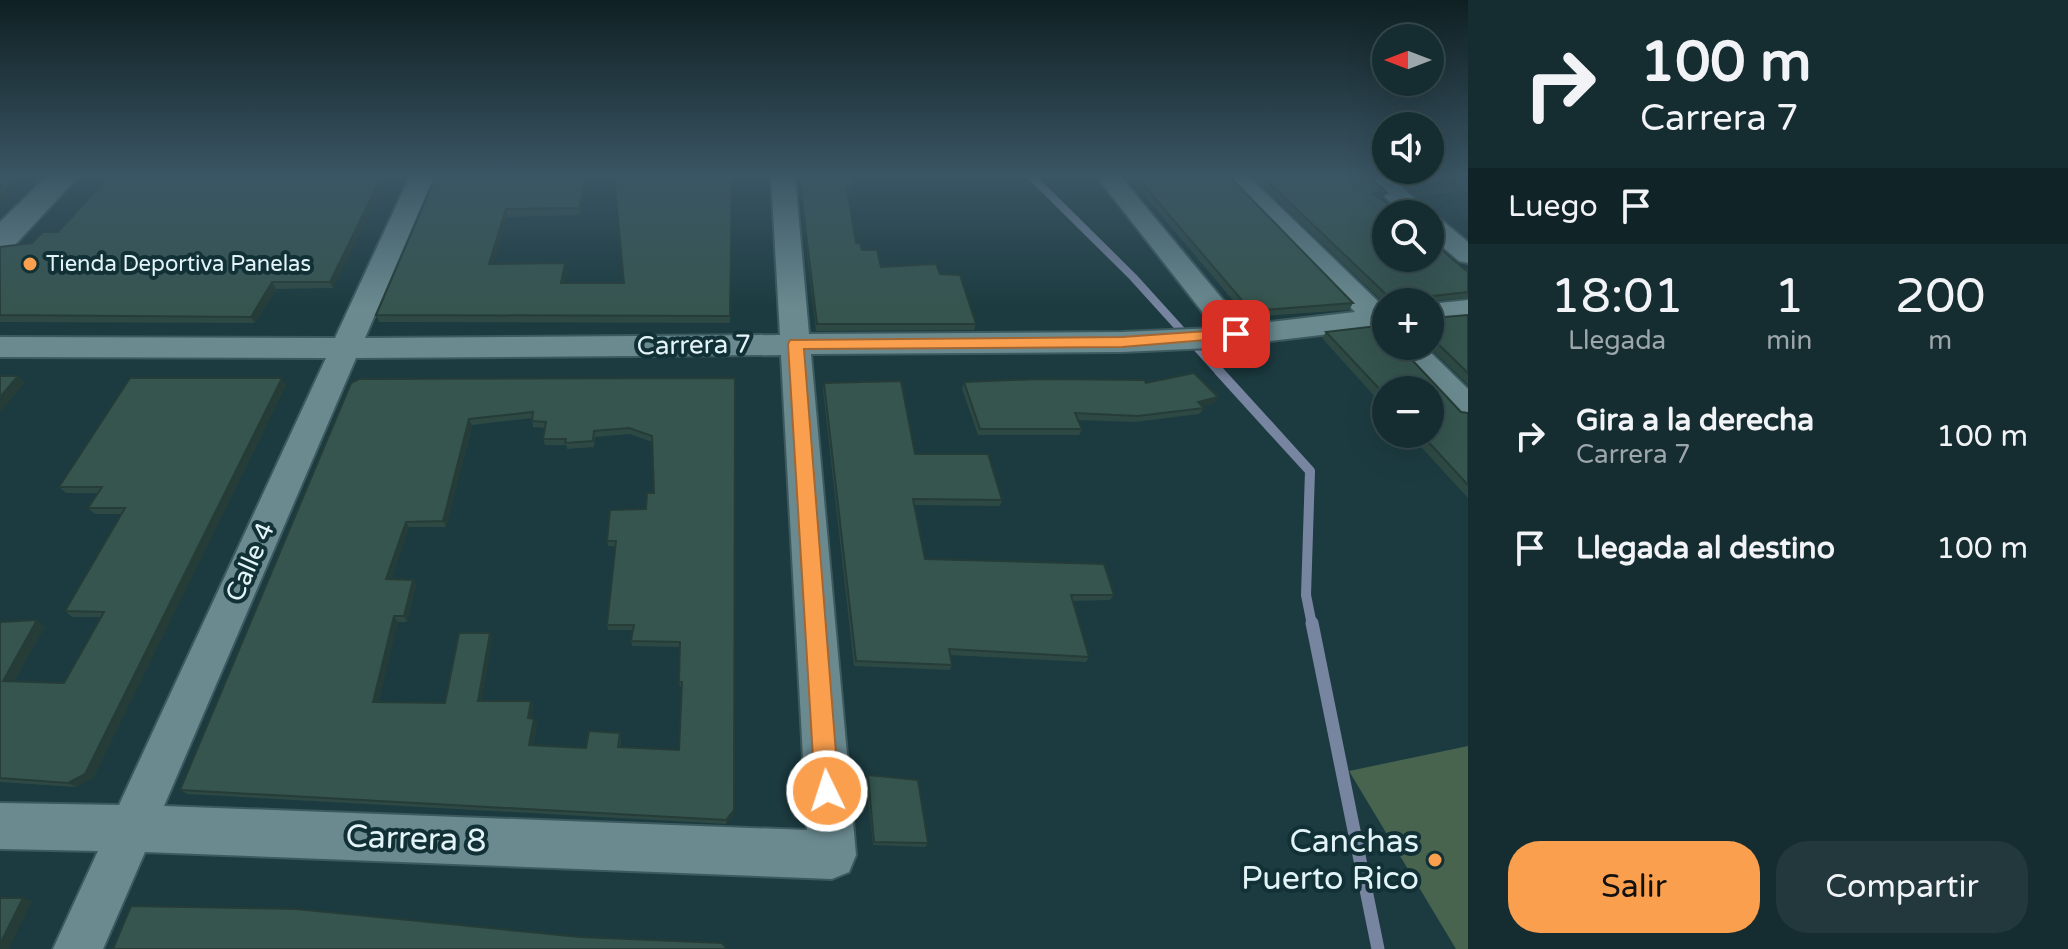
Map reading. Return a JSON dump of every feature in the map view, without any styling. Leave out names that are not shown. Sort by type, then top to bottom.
[{"type":"street","points":[[0,241],[20,220]]},
{"type":"street","name":"Calle 4","points":[[78,949],[402,220]]},
{"type":"street","points":[[786,220],[796,344]]},
{"type":"street","points":[[1140,220],[1224,336]]},
{"type":"street","points":[[1280,220],[1372,310]]},
{"type":"street","points":[[1444,235],[1468,255]]},
{"type":"street","points":[[1444,312],[1468,309]]},
{"type":"street","name":"Carrera 7","points":[[0,347],[346,348],[1122,342],[1372,322]]},
{"type":"street","name":"Carrera 8","points":[[0,826],[131,828],[832,855],[796,344]]},
{"type":"street","points":[[1420,360],[1468,408]]},
{"type":"green space","name":"Canchas Puerto Rico","points":[[1468,746],[1468,949],[1456,949],[1349,771]]},
{"type":"building","points":[[69,220],[360,220],[330,282],[272,282],[251,317],[0,315],[0,247],[32,243],[43,232],[58,232]]},
{"type":"building","points":[[417,220],[503,220],[489,264],[565,263],[561,283],[624,283],[618,220],[731,220],[730,316],[376,315]]},
{"type":"building","points":[[804,220],[852,220],[856,243],[860,243],[862,250],[877,250],[881,267],[936,264],[940,274],[960,275],[976,324],[817,324]]},
{"type":"building","points":[[1174,220],[1272,220],[1353,303],[1251,311]]},
{"type":"building","points":[[1308,220],[1372,220],[1372,272],[1444,272],[1444,252],[1468,272],[1468,292],[1444,295],[1444,288],[1379,288]]},
{"type":"building","points":[[1468,315],[1468,373],[1444,350],[1444,317]]},
{"type":"building","points":[[1372,327],[1372,360],[1412,360],[1427,376],[1372,376],[1372,381],[1326,332]]},
{"type":"building","points":[[1194,373],[1218,397],[1198,402],[1204,408],[1138,416],[1075,413],[1082,429],[980,429],[964,382],[1040,379],[1144,380],[1146,383]]},
{"type":"building","points":[[0,376],[18,376],[0,397]]},
{"type":"building","points":[[130,378],[282,378],[85,774],[68,783],[0,778],[0,622],[37,620],[3,681],[64,683],[104,612],[65,611],[125,508],[88,508],[102,487],[59,487]]},
{"type":"building","points":[[735,378],[734,810],[726,820],[180,790],[351,383],[359,379]],"holes":[[[533,412],[532,421],[546,422],[543,439],[566,439],[565,443],[593,441],[594,431],[629,428],[652,436],[654,493],[647,493],[646,509],[610,510],[607,541],[616,541],[607,625],[634,625],[631,641],[680,642],[679,750],[618,747],[620,733],[589,731],[586,748],[529,745],[534,719],[528,718],[531,701],[478,701],[490,633],[459,633],[445,703],[373,702],[394,616],[404,616],[413,580],[386,579],[406,522],[443,521],[469,419]]]},
{"type":"building","points":[[901,381],[915,454],[988,454],[1002,500],[913,499],[925,559],[1104,564],[1114,595],[1071,595],[1089,657],[949,649],[952,665],[856,661],[824,383]]},
{"type":"building","points":[[1444,394],[1461,412],[1468,413],[1468,485],[1434,448],[1444,448]]},
{"type":"building","points":[[868,775],[918,780],[928,843],[874,842]]},
{"type":"building","points":[[0,898],[23,898],[0,944]]},
{"type":"building","points":[[131,906],[296,909],[580,937],[722,943],[727,949],[113,949]]},
{"type":"waterway","points":[[1076,220],[1133,277],[1220,373]]},
{"type":"waterway","points":[[1219,371],[1310,471],[1306,595],[1312,625]]},
{"type":"waterway","points":[[1312,623],[1378,949]]},
{"type":"place","name":"Tienda Deportiva Panelas","points":[[30,264]]},
{"type":"place","name":"Canchas Puerto Rico","points":[[1435,860]]},
{"type":"route","points":[[827,791],[796,344],[1122,342],[1236,334]]}]
